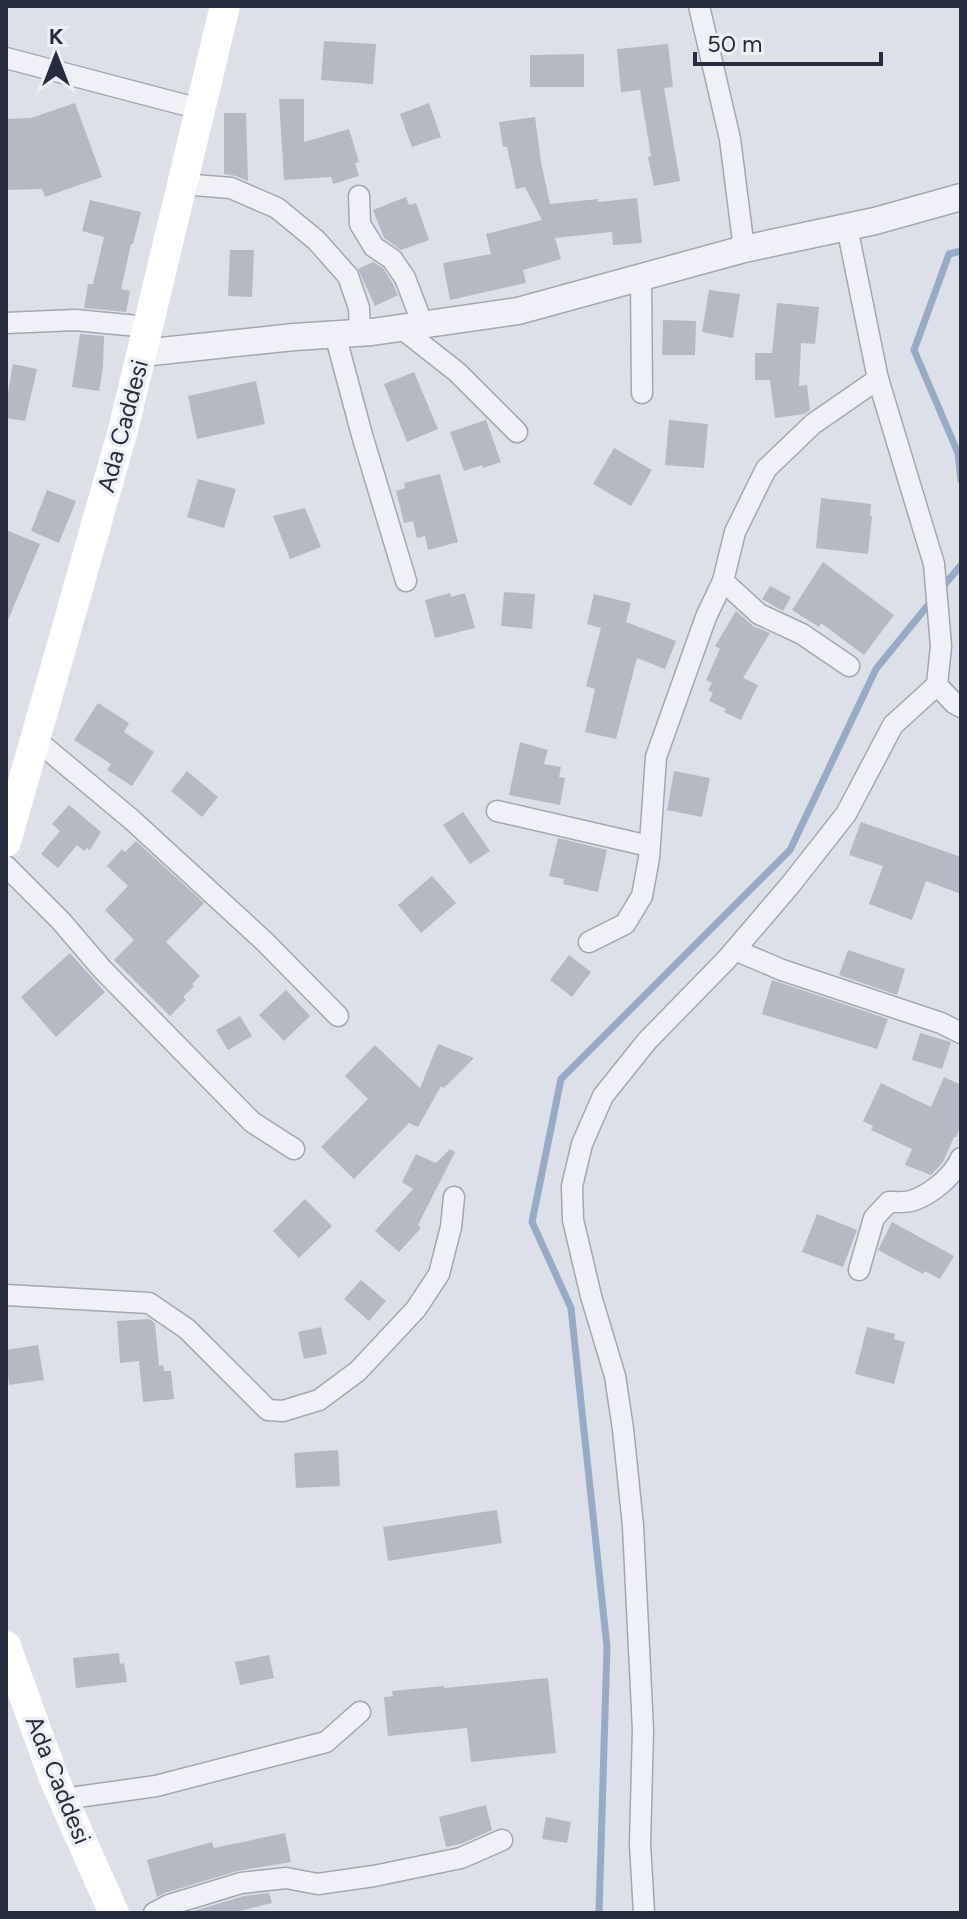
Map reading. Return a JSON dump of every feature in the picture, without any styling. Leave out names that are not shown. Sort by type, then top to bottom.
[{"type":"main road","name":"Ada Caddesi","points":[[6,842],[123,430],[225,6]]},
{"type":"main road","name":"Ada Caddesi","points":[[6,1646],[63,1799],[114,1913]]},
{"type":"street","points":[[699,6],[730,139],[744,249]]},
{"type":"street","points":[[6,58],[200,109]]},
{"type":"street","points":[[182,184],[231,188],[277,208],[316,240],[348,276],[359,308],[348,334],[362,435],[406,581]]},
{"type":"street","points":[[359,196],[360,224],[374,247],[392,259],[405,278],[412,326],[517,432]]},
{"type":"street","points":[[6,323],[75,320],[145,340],[348,334],[412,326],[518,311],[744,249],[875,221],[961,197]]},
{"type":"street","points":[[644,1913],[640,1844],[643,1730],[633,1526],[615,1376],[573,1220],[572,1186],[582,1144],[603,1096],[647,1041],[735,950],[791,884],[846,814],[893,725],[937,685],[941,646],[934,564],[878,379],[847,227]]},
{"type":"street","points":[[641,277],[642,393]]},
{"type":"street","points":[[589,942],[625,924],[642,896],[649,858],[656,757],[706,617],[723,581],[735,532],[766,469],[813,424],[878,379]]},
{"type":"street","points":[[723,581],[759,614],[802,634],[849,666]]},
{"type":"street","points":[[937,685],[961,707]]},
{"type":"street","points":[[35,739],[131,819],[264,941],[338,1016]]},
{"type":"street","points":[[497,811],[649,846]]},
{"type":"street","points":[[6,866],[252,1122],[294,1149]]},
{"type":"street","points":[[735,950],[809,979],[941,1023],[961,1033]]},
{"type":"street","points":[[859,1270],[874,1218],[889,1202],[913,1200],[936,1187],[956,1168],[961,1158]]},
{"type":"street","points":[[6,1295],[149,1303],[187,1329],[268,1410],[283,1411],[319,1400],[358,1371],[416,1309],[439,1274],[451,1227],[454,1197]]},
{"type":"street","points":[[63,1799],[156,1786],[326,1742],[360,1712]]},
{"type":"street","points":[[154,1913],[169,1905],[241,1883],[286,1878],[318,1884],[374,1876],[461,1858],[502,1840]]},
{"type":"building","points":[[324,41],[376,44],[373,84],[321,80]]},
{"type":"building","points":[[668,44],[673,87],[664,88],[680,181],[654,186],[640,90],[621,92],[617,49]]},
{"type":"building","points":[[584,54],[584,87],[530,87],[530,55]]},
{"type":"building","points":[[279,99],[304,99],[304,142],[349,129],[359,162],[355,163],[359,176],[333,184],[331,177],[284,180]]},
{"type":"building","points":[[75,103],[102,177],[45,197],[42,189],[6,190],[6,119],[31,118]]},
{"type":"building","points":[[429,103],[441,137],[412,147],[400,114]]},
{"type":"building","points":[[224,113],[246,113],[248,181],[224,174]]},
{"type":"building","points":[[535,117],[550,204],[637,198],[642,243],[613,245],[612,232],[555,238],[561,259],[523,270],[526,283],[450,300],[443,263],[491,254],[486,234],[542,220],[525,187],[516,189],[499,122]]},
{"type":"building","points":[[406,197],[409,205],[416,203],[429,240],[401,250],[384,238],[373,210]]},
{"type":"building","points":[[90,200],[141,212],[121,289],[130,291],[126,312],[84,308],[88,284],[93,284],[104,237],[82,231]]},
{"type":"building","points":[[230,250],[254,250],[252,297],[228,296]]},
{"type":"building","points":[[373,262],[383,268],[398,295],[375,306],[358,269]]},
{"type":"building","points":[[709,290],[740,294],[733,338],[702,332]]},
{"type":"building","points":[[777,303],[819,307],[815,344],[801,343],[799,386],[807,385],[810,410],[804,414],[775,418],[770,380],[755,380],[755,353],[772,353]]},
{"type":"building","points":[[663,320],[696,321],[695,355],[662,355]]},
{"type":"building","points":[[80,334],[104,336],[99,391],[72,387]]},
{"type":"building","points":[[13,364],[37,369],[25,421],[6,418]]},
{"type":"building","points":[[414,372],[438,429],[407,442],[384,384]]},
{"type":"building","points":[[256,381],[265,424],[197,439],[188,396]]},
{"type":"building","points":[[486,420],[501,462],[464,471],[450,432]]},
{"type":"building","points":[[669,420],[708,424],[704,468],[665,465]]},
{"type":"building","points":[[614,448],[652,470],[631,506],[593,484]]},
{"type":"building","points":[[440,474],[458,542],[428,550],[425,536],[417,538],[413,521],[404,523],[396,491],[405,488],[404,483]]},
{"type":"building","points":[[198,479],[236,489],[224,528],[187,517]]},
{"type":"building","points":[[47,490],[76,501],[59,543],[31,531]]},
{"type":"building","points":[[821,498],[871,504],[868,554],[816,548]]},
{"type":"building","points":[[305,508],[321,547],[290,559],[273,516]]},
{"type":"building","points":[[6,530],[40,544],[6,625]]},
{"type":"building","points":[[823,562],[894,615],[864,655],[821,623],[819,627],[792,610]]},
{"type":"building","points":[[770,586],[791,597],[783,611],[762,599]]},
{"type":"building","points":[[504,592],[535,594],[532,629],[501,626]]},
{"type":"building","points":[[450,593],[451,597],[465,593],[475,628],[435,638],[425,600]]},
{"type":"building","points":[[594,594],[631,603],[626,622],[676,641],[665,669],[637,658],[616,739],[585,732],[595,689],[586,686],[601,628],[587,624]]},
{"type":"building","points":[[736,611],[753,626],[770,633],[743,678],[758,685],[741,720],[709,701],[713,693],[708,690],[712,683],[706,680],[720,649],[715,646]]},
{"type":"building","points":[[98,703],[129,723],[124,732],[154,752],[132,786],[107,770],[111,764],[74,740]]},
{"type":"building","points":[[520,742],[548,750],[544,764],[561,767],[559,777],[565,778],[560,805],[509,795]]},
{"type":"building","points":[[187,771],[218,797],[202,817],[171,791]]},
{"type":"building","points":[[674,771],[710,778],[702,817],[667,810]]},
{"type":"building","points":[[69,805],[101,832],[90,850],[87,848],[84,851],[77,845],[58,868],[41,854],[60,831],[52,824]]},
{"type":"building","points":[[463,812],[490,851],[470,864],[443,825]]},
{"type":"building","points":[[861,822],[961,857],[961,894],[926,881],[912,920],[869,904],[883,866],[849,855]]},
{"type":"building","points":[[558,838],[607,850],[598,892],[563,884],[564,879],[549,876]]},
{"type":"building","points":[[136,841],[204,903],[166,942],[200,976],[183,997],[186,1000],[170,1016],[114,960],[134,940],[105,910],[128,886],[107,866],[122,849],[125,852]]},
{"type":"building","points":[[432,876],[456,903],[421,933],[398,905]]},
{"type":"building","points":[[848,950],[905,969],[897,995],[839,975]]},
{"type":"building","points":[[70,953],[105,992],[56,1037],[21,997]]},
{"type":"building","points":[[569,955],[591,972],[572,997],[550,980]]},
{"type":"building","points":[[772,980],[888,1019],[877,1049],[762,1014]]},
{"type":"building","points":[[286,990],[310,1016],[284,1041],[259,1015]]},
{"type":"building","points":[[240,1016],[252,1036],[228,1050],[216,1030]]},
{"type":"building","points":[[920,1033],[951,1042],[942,1069],[912,1060]]},
{"type":"building","points":[[438,1044],[474,1058],[444,1088],[441,1086],[418,1127],[409,1123],[354,1179],[321,1147],[368,1099],[345,1076],[375,1045],[420,1088]]},
{"type":"building","points":[[944,1077],[961,1085],[961,1125],[943,1162],[931,1175],[905,1165],[912,1149],[871,1130],[873,1126],[863,1121],[881,1083],[931,1107]]},
{"type":"building","points":[[450,1149],[455,1152],[418,1225],[421,1228],[399,1252],[375,1231],[413,1189],[402,1182],[416,1154],[436,1163]]},
{"type":"building","points":[[305,1199],[332,1226],[299,1258],[273,1231]]},
{"type":"building","points":[[817,1214],[857,1230],[843,1267],[802,1252]]},
{"type":"building","points":[[892,1222],[954,1256],[940,1279],[925,1271],[923,1274],[878,1250]]},
{"type":"building","points":[[361,1280],[386,1301],[369,1321],[344,1299]]},
{"type":"building","points":[[149,1319],[155,1323],[159,1366],[163,1365],[164,1371],[171,1371],[174,1399],[143,1402],[139,1361],[120,1363],[117,1321]]},
{"type":"building","points":[[321,1327],[327,1354],[304,1359],[298,1332]]},
{"type":"building","points":[[867,1327],[895,1334],[894,1339],[905,1342],[894,1384],[855,1374]]},
{"type":"building","points":[[38,1345],[44,1380],[9,1385],[6,1350]]},
{"type":"building","points":[[338,1450],[340,1486],[296,1488],[294,1453]]},
{"type":"building","points":[[497,1510],[502,1543],[388,1561],[383,1527]]},
{"type":"building","points":[[119,1653],[127,1682],[76,1688],[73,1658]]},
{"type":"building","points":[[269,1655],[274,1678],[240,1685],[235,1662]]},
{"type":"building","points":[[548,1678],[556,1753],[471,1762],[467,1728],[388,1736],[384,1697],[393,1696],[392,1691]]},
{"type":"building","points":[[486,1805],[492,1830],[446,1847],[439,1817]]},
{"type":"building","points":[[546,1817],[571,1822],[567,1843],[542,1839]]},
{"type":"building","points":[[285,1833],[291,1862],[237,1871],[157,1897],[147,1860],[212,1842],[214,1848]]},
{"type":"building","points":[[269,1893],[272,1903],[231,1913],[187,1913],[244,1896]]},
{"type":"waterway","points":[[961,251],[949,254],[914,350],[958,453],[961,480]]},
{"type":"waterway","points":[[941,589],[961,565]]},
{"type":"waterway","points":[[599,1913],[607,1647],[571,1308],[532,1222],[561,1079],[790,850],[876,669],[933,599]]}]
